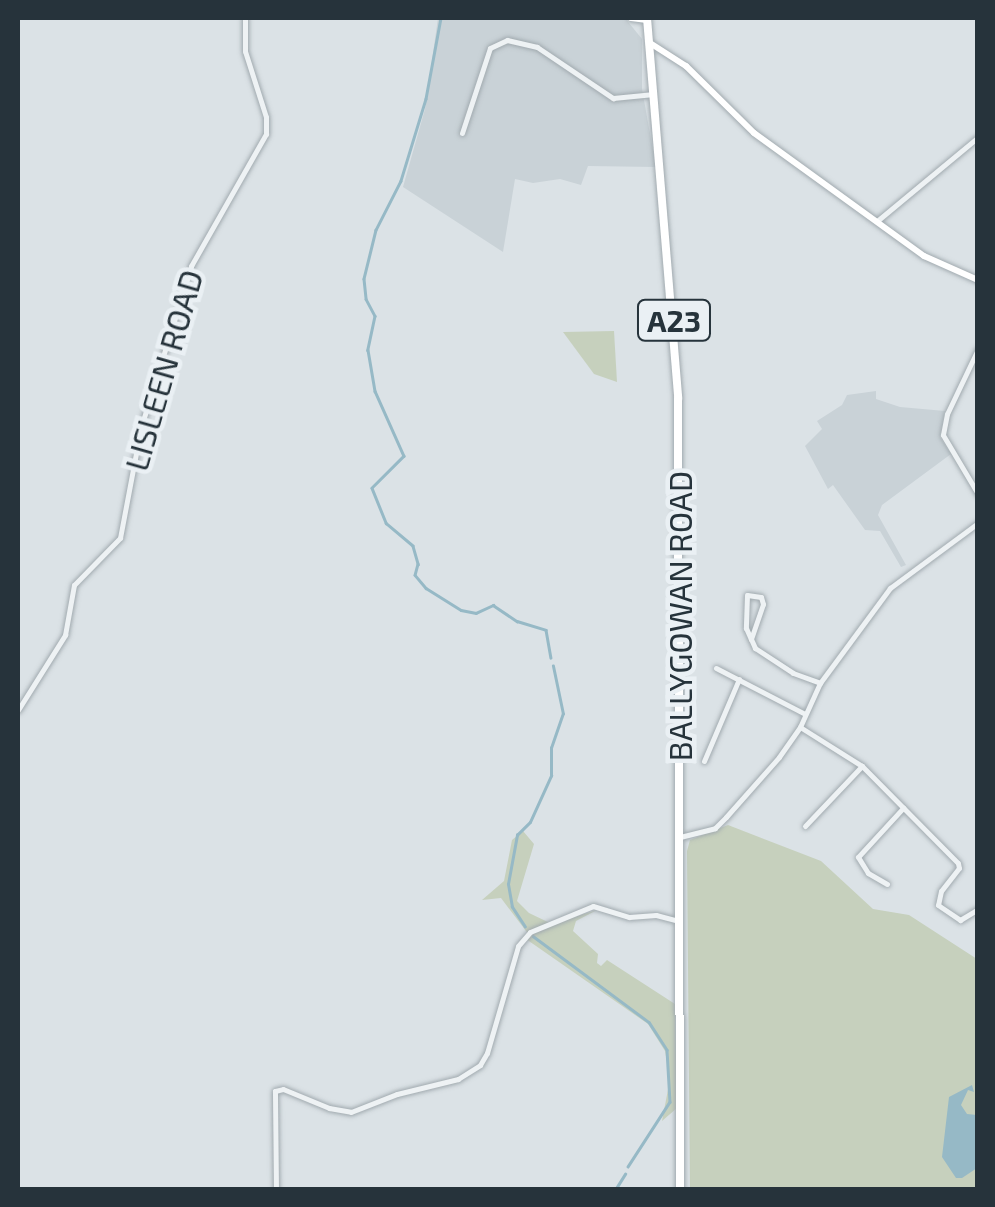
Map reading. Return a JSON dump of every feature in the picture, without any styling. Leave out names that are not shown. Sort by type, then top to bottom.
[{"type":"main road","name":"A23","points":[[647,19],[650,44]]},
{"type":"main road","name":"BALLYGOWAN ROAD","points":[[650,44],[677,355],[680,1190]]},
{"type":"street","name":"LISLEEN ROAD","points":[[18,710],[65,635],[74,585],[120,538],[140,427],[191,266],[266,134],[266,117],[245,50],[245,18]]},
{"type":"street","points":[[631,18],[647,19]]},
{"type":"street","points":[[462,133],[490,48],[507,40],[537,47],[613,98],[654,94]]},
{"type":"street","points":[[650,44],[686,66],[746,127],[940,265],[978,280]]},
{"type":"street","points":[[878,221],[978,137]]},
{"type":"street","points":[[978,349],[946,414],[943,434],[978,494]]},
{"type":"street","points":[[680,837],[720,824],[800,727],[820,683],[890,588],[978,523]]},
{"type":"street","points":[[751,640],[763,600],[748,594],[746,628],[751,640],[761,653],[820,683]]},
{"type":"street","points":[[716,668],[804,714]]},
{"type":"street","points":[[704,761],[739,679]]},
{"type":"street","points":[[800,727],[862,766],[958,865],[940,892],[938,905],[960,920],[978,908]]},
{"type":"street","points":[[804,826],[862,766]]},
{"type":"street","points":[[887,884],[868,873],[858,857],[903,808]]},
{"type":"street","points":[[276,1190],[275,1092],[283,1089],[328,1108],[351,1112],[458,1079],[480,1065],[487,1053],[518,946],[530,932],[593,906],[629,916],[656,915],[681,922]]},
{"type":"shaded area","points":[[438,18],[625,18],[642,39],[642,89],[656,167],[588,166],[581,185],[560,179],[533,183],[515,179],[503,252],[403,187],[425,109]]},
{"type":"shaded area","points":[[876,391],[876,399],[900,407],[945,411],[940,437],[951,454],[882,505],[878,515],[906,565],[901,567],[880,531],[865,530],[833,485],[828,489],[805,446],[822,429],[817,421],[842,405],[847,395]]},
{"type":"green space","points":[[614,331],[617,382],[594,374],[563,332]]},
{"type":"green space","points":[[728,825],[821,861],[873,909],[909,915],[977,959],[977,1189],[690,1189],[687,851],[690,840]]},
{"type":"green space","points":[[523,831],[534,844],[517,901],[529,913],[552,924],[597,910],[576,921],[573,931],[598,954],[597,963],[601,966],[607,960],[675,1004],[677,1108],[662,1121],[670,1079],[665,1051],[648,1024],[526,939],[529,935],[501,898],[482,900],[504,881],[512,840]]},
{"type":"water","points":[[972,1085],[974,1092],[968,1090],[961,1105],[967,1114],[977,1115],[977,1168],[956,1178],[942,1157],[949,1097]]},
{"type":"waterway","points":[[441,18],[426,99],[401,181],[376,230],[364,279],[366,299],[375,316],[368,350],[375,391],[404,456],[372,488],[386,523],[413,546],[418,564],[415,575],[426,588],[461,610],[476,613],[493,605],[517,621],[546,630],[551,658]]},
{"type":"waterway","points":[[525,927],[512,907],[508,884],[517,835],[530,822],[551,776],[551,748],[563,714],[553,666]]},
{"type":"waterway","points":[[533,936],[649,1022],[667,1050],[670,1102],[628,1167]]},
{"type":"waterway","points":[[615,1190],[625,1174]]}]
